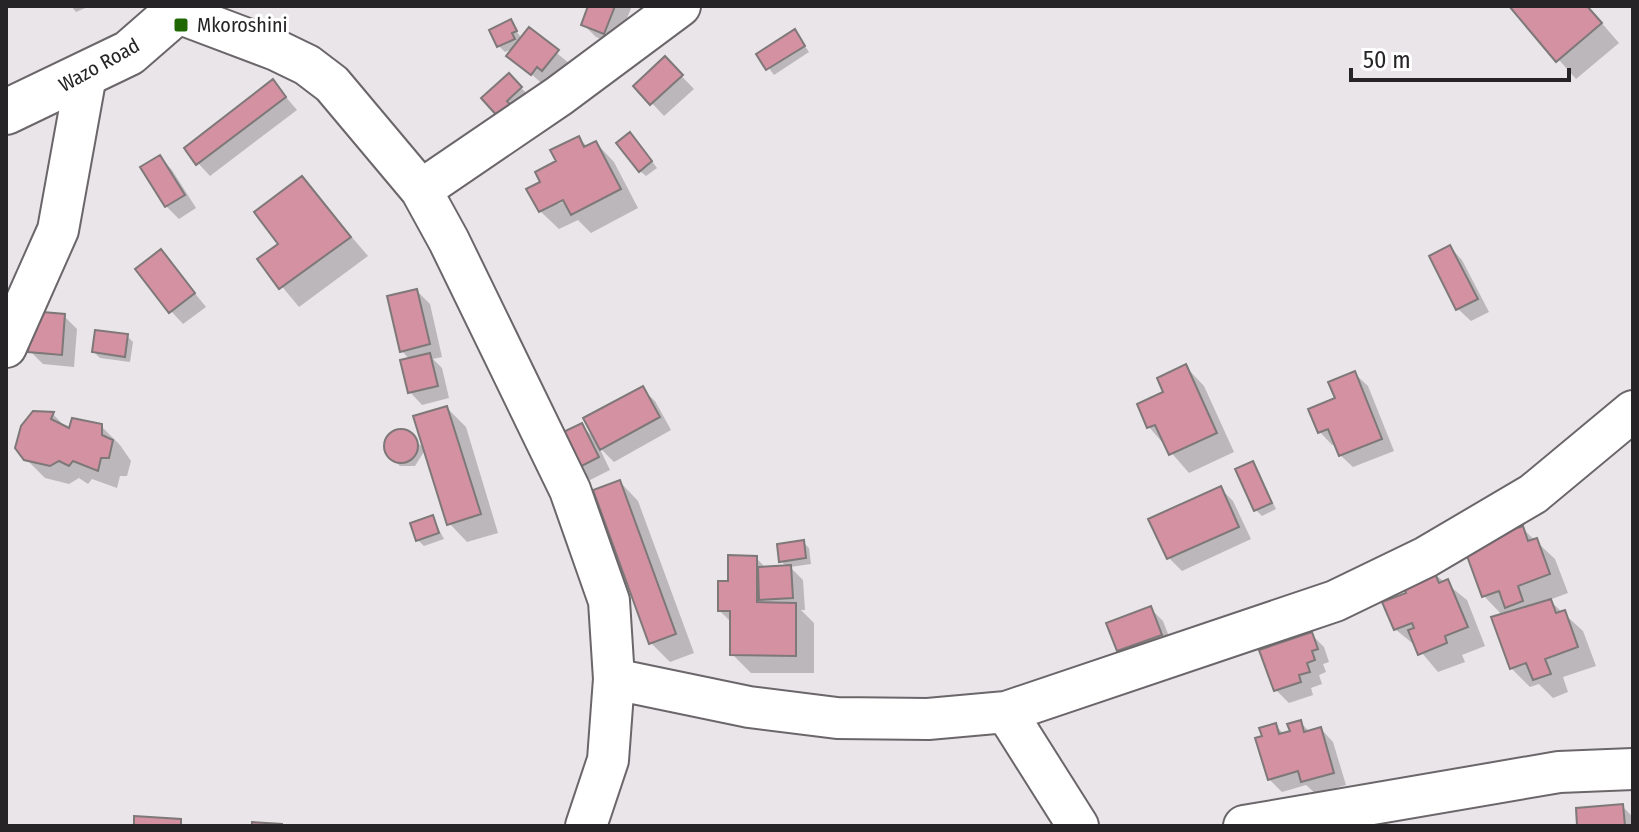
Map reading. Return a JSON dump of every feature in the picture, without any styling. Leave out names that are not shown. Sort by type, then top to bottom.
[{"type":"main road","name":"Wazo Road","points":[[6,112],[129,53],[180,9]]},
{"type":"street","points":[[421,190],[559,96],[680,6]]},
{"type":"street","points":[[180,9],[307,65],[332,84],[421,190],[570,490],[609,601],[614,679],[608,760],[586,826]]},
{"type":"street","points":[[6,347],[58,230],[86,75]]},
{"type":"street","points":[[614,679],[749,707],[837,718],[928,719],[1006,712],[1335,601],[1426,557],[1533,494],[1633,411]]},
{"type":"street","points":[[1006,712],[1078,826]]},
{"type":"street","points":[[1244,826],[1559,772],[1633,769]]},
{"type":"building","points":[[588,6],[615,6],[604,34],[581,25]]},
{"type":"building","points":[[1509,6],[1587,6],[1602,23],[1556,62]]},
{"type":"building","points":[[511,19],[517,31],[512,33],[515,39],[497,47],[489,30]]},
{"type":"building","points":[[529,27],[559,50],[542,71],[537,67],[531,75],[506,56]]},
{"type":"building","points":[[795,29],[805,46],[766,70],[756,54]]},
{"type":"building","points":[[665,56],[683,75],[650,105],[633,86]]},
{"type":"building","points":[[509,73],[522,87],[507,101],[512,107],[499,118],[481,98]]},
{"type":"building","points":[[273,79],[286,97],[196,165],[184,148]]},
{"type":"building","points":[[630,132],[652,161],[639,172],[616,143]]},
{"type":"building","points":[[579,136],[584,147],[596,141],[621,189],[571,215],[563,200],[539,212],[526,189],[540,182],[535,172],[556,161],[550,150]]},
{"type":"building","points":[[160,155],[185,195],[165,207],[140,167]]},
{"type":"building","points":[[302,176],[351,237],[279,289],[257,259],[278,244],[254,212]]},
{"type":"building","points":[[1450,245],[1478,299],[1456,310],[1429,256]]},
{"type":"building","points":[[161,249],[195,293],[169,313],[135,269]]},
{"type":"building","points":[[417,289],[430,344],[400,352],[387,296]]},
{"type":"building","points":[[31,311],[65,314],[62,355],[28,352]]},
{"type":"building","points":[[95,330],[128,334],[125,357],[92,352]]},
{"type":"building","points":[[430,353],[438,386],[408,393],[400,360]]},
{"type":"building","points":[[1186,364],[1217,433],[1169,455],[1155,425],[1147,428],[1137,404],[1163,392],[1157,378]]},
{"type":"building","points":[[1355,371],[1382,439],[1339,456],[1328,429],[1318,433],[1308,409],[1335,398],[1328,382]]},
{"type":"building","points":[[643,386],[660,417],[600,450],[583,418]]},
{"type":"building","points":[[447,406],[481,514],[447,525],[413,416]]},
{"type":"building","points":[[33,411],[54,412],[51,419],[69,428],[72,418],[102,424],[102,435],[113,440],[109,458],[101,458],[98,471],[73,461],[69,466],[59,461],[50,466],[24,460],[15,448],[21,426]]},
{"type":"building","points":[[582,423],[599,457],[576,469],[559,434]]},
{"type":"building","points":[[401,429],[413,434],[418,446],[413,458],[401,463],[389,458],[384,446],[389,434]]},
{"type":"building","points":[[1253,461],[1272,503],[1254,511],[1235,469]]},
{"type":"building","points":[[620,480],[676,634],[649,644],[593,490]]},
{"type":"building","points":[[1221,486],[1239,527],[1167,559],[1148,519]]},
{"type":"building","points":[[433,515],[439,533],[416,541],[410,523]]},
{"type":"building","points":[[1523,526],[1528,541],[1537,538],[1550,574],[1518,586],[1523,601],[1505,608],[1499,591],[1482,597],[1463,545]]},
{"type":"building","points":[[804,540],[806,558],[779,562],[777,544]]},
{"type":"building","points":[[728,555],[757,556],[757,602],[796,603],[796,656],[730,655],[730,611],[718,611],[718,581],[728,581]]},
{"type":"building","points":[[791,565],[793,598],[759,600],[758,567]]},
{"type":"building","points":[[1433,569],[1439,583],[1448,579],[1468,627],[1445,636],[1447,643],[1418,655],[1408,630],[1414,628],[1412,623],[1394,630],[1382,602],[1406,593],[1402,582]]},
{"type":"building","points":[[1551,599],[1556,613],[1565,610],[1578,647],[1545,659],[1551,674],[1533,680],[1526,663],[1510,669],[1491,617]]},
{"type":"building","points":[[1151,606],[1162,635],[1117,651],[1106,623]]},
{"type":"building","points":[[1312,632],[1318,649],[1312,651],[1315,660],[1307,663],[1310,672],[1299,675],[1301,682],[1274,691],[1259,650]]},
{"type":"building","points":[[1301,720],[1304,732],[1321,727],[1334,773],[1301,782],[1298,771],[1268,780],[1255,738],[1262,736],[1259,728],[1276,723],[1279,734],[1290,731],[1287,724]]},
{"type":"building","points":[[1623,804],[1625,826],[1577,826],[1576,808]]},
{"type":"building","points":[[134,816],[181,819],[181,826],[134,826]]},
{"type":"building","points":[[252,822],[282,824],[282,826],[252,826]]},
{"type":"place","name":"Mkoroshini","points":[[181,25]]}]
